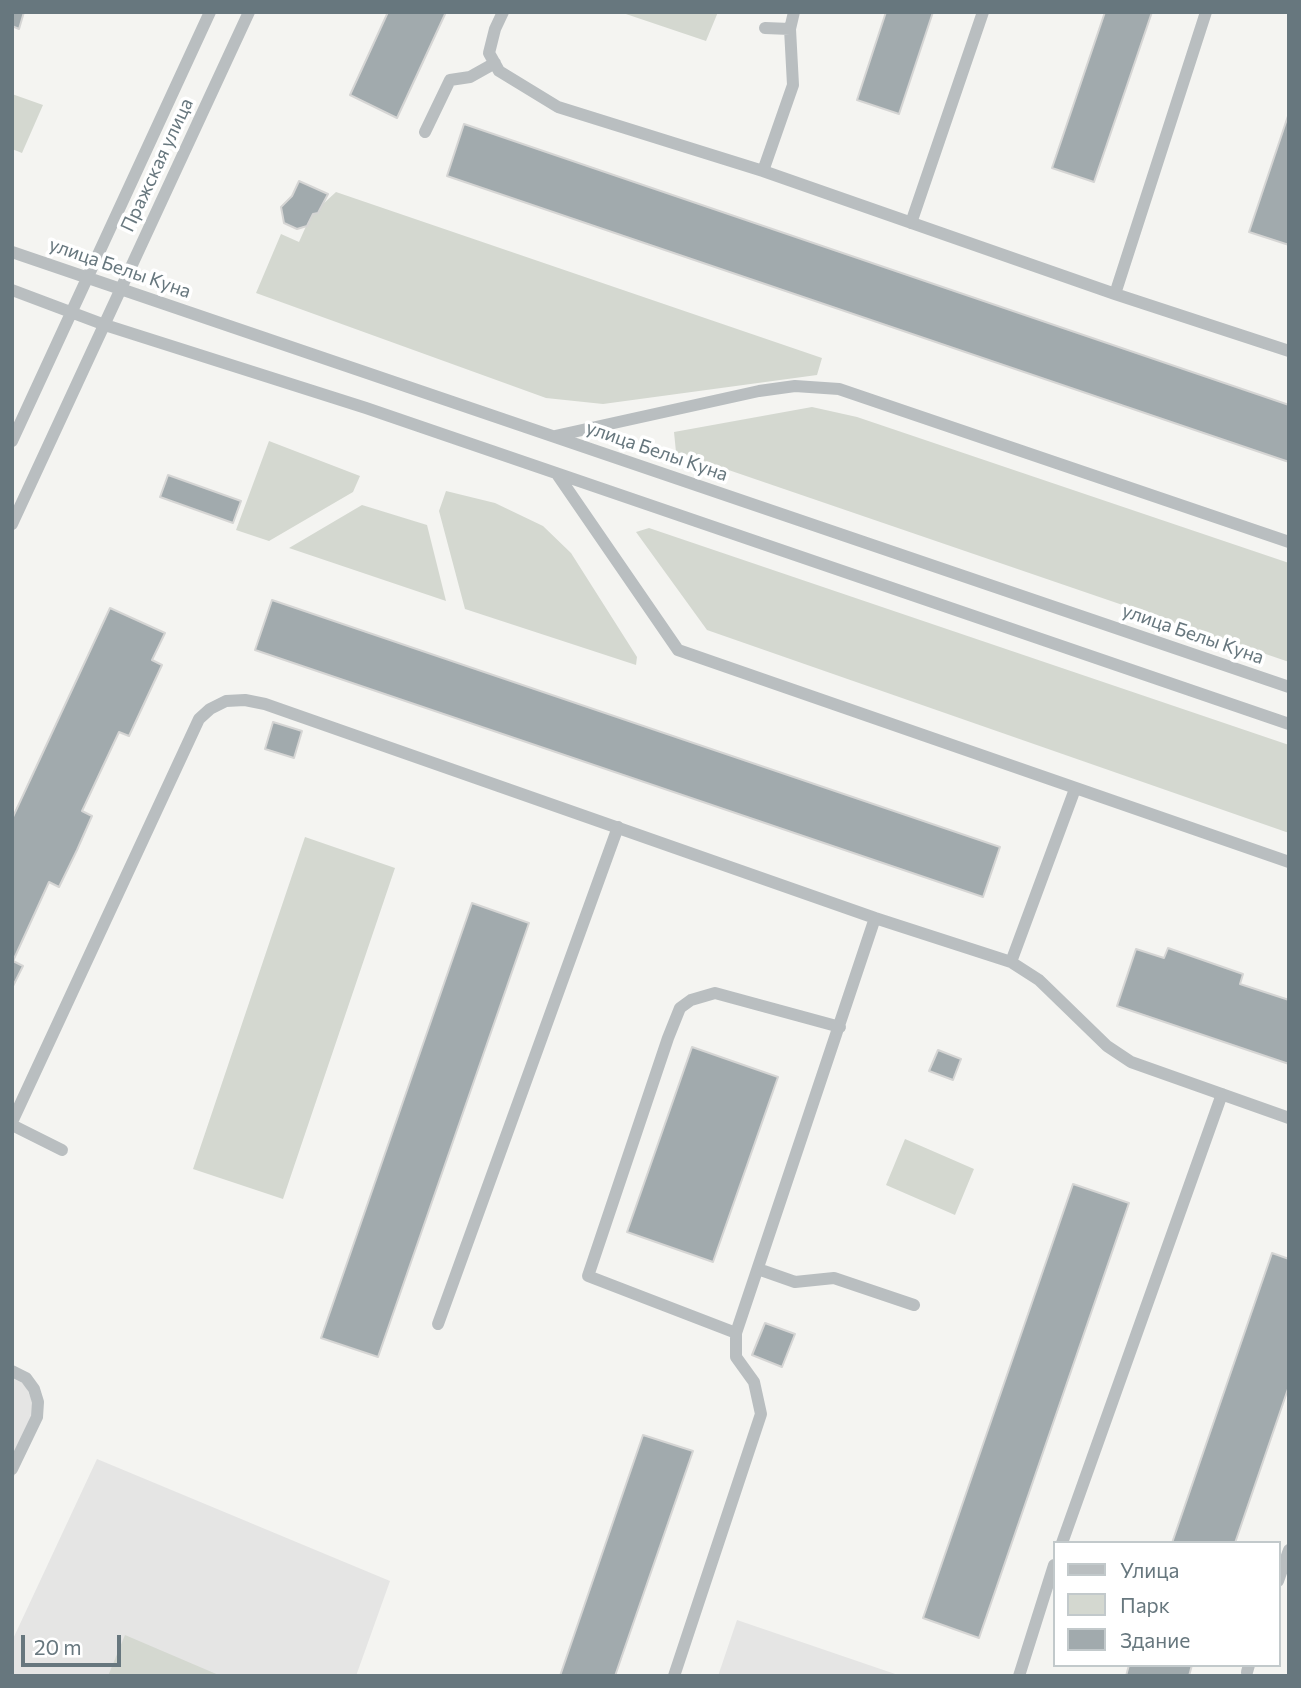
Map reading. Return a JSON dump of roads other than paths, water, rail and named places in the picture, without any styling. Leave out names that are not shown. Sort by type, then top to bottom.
[{"type":"street","name":"Пражская улица","points":[[12,441],[210,12]]},
{"type":"street","name":"Пражская улица","points":[[12,524],[249,12]]},
{"type":"street","points":[[503,12],[489,52],[499,71],[558,107],[763,171],[1115,294],[1289,351]]},
{"type":"street","points":[[763,171],[793,85],[790,29],[794,12]]},
{"type":"street","points":[[911,223],[983,12]]},
{"type":"street","points":[[1115,294],[1206,12]]},
{"type":"street","points":[[765,28],[790,29]]},
{"type":"street","points":[[425,132],[450,80],[470,77],[495,63]]},
{"type":"street","name":"улица Белы Куна","points":[[12,252],[1289,687]]},
{"type":"street","points":[[12,290],[105,325],[366,408],[1289,724]]},
{"type":"street","points":[[555,436],[759,391],[795,386],[839,389],[1289,541]]},
{"type":"street","points":[[557,474],[678,649],[1289,862]]},
{"type":"street","points":[[62,1150],[12,1124],[199,719],[210,709],[226,701],[245,700],[265,704],[875,918],[1011,962],[1040,980],[1107,1046],[1131,1062],[1289,1118]]},
{"type":"street","points":[[1011,962],[1075,789]]},
{"type":"street","points":[[438,1324],[618,827]]},
{"type":"street","points":[[674,1676],[761,1414],[754,1382],[736,1357],[736,1333],[875,918]]},
{"type":"street","points":[[736,1333],[588,1276],[668,1038],[680,1008],[702,995],[715,993],[840,1027]]},
{"type":"street","points":[[1063,1541],[1222,1094]]},
{"type":"street","points":[[758,1269],[795,1282],[834,1278],[914,1305]]},
{"type":"street","points":[[12,1371],[26,1378],[38,1402],[37,1417],[14,1461]]},
{"type":"street","points":[[1280,1575],[1289,1550]]},
{"type":"street","points":[[1019,1676],[1052,1571]]}]
